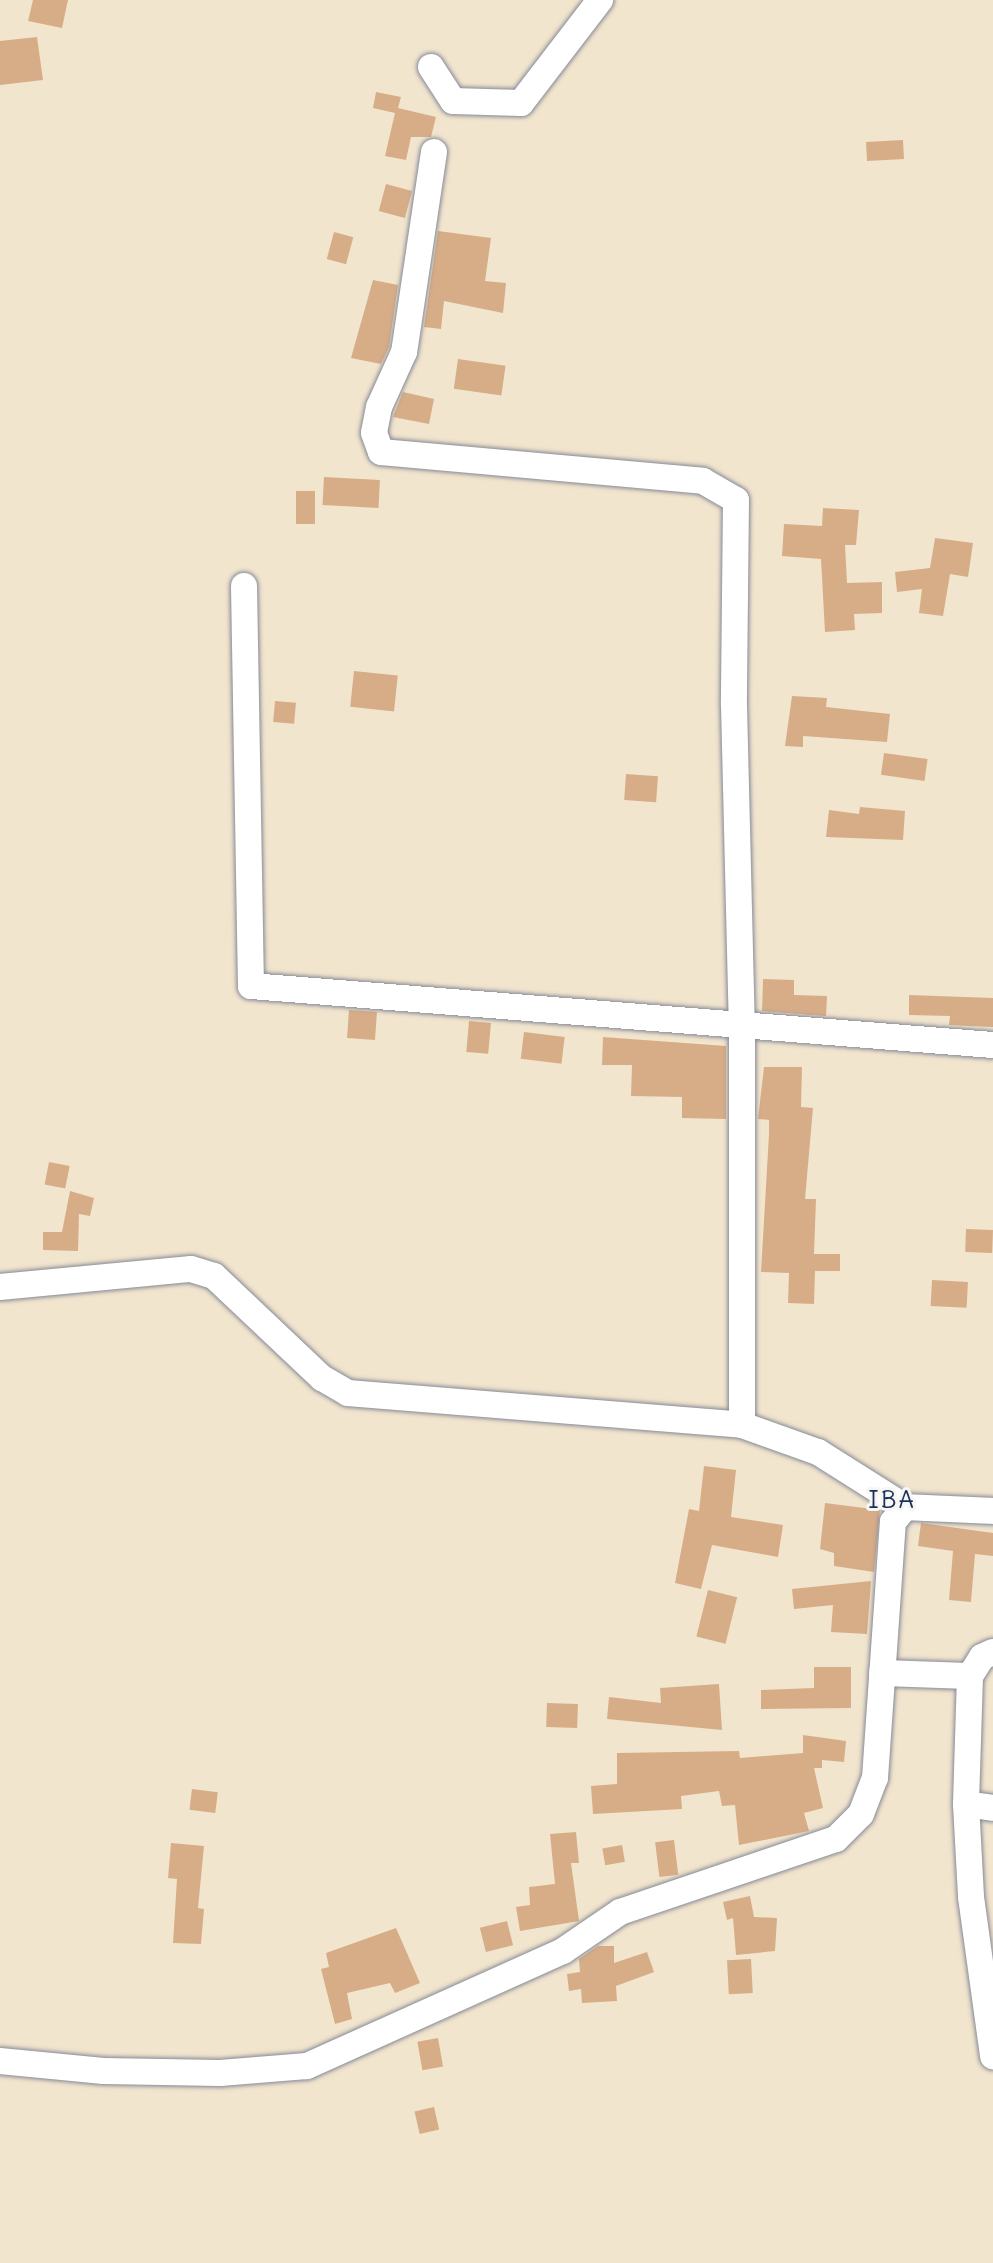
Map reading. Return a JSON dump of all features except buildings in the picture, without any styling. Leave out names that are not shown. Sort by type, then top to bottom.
[{"type":"street","points":[[430,66],[453,101],[521,103],[600,0]]},
{"type":"street","points":[[434,152],[404,352],[379,407],[374,433],[381,452],[702,481],[736,500],[734,705],[742,1028],[742,1425]]},
{"type":"street","points":[[244,586],[251,986],[742,1028],[993,1045]]},
{"type":"street","points":[[0,1287],[191,1269],[214,1276],[322,1378],[348,1392],[742,1425],[818,1452],[905,1507],[993,1511]]},
{"type":"street","points":[[0,2061],[104,2071],[220,2073],[307,2066],[563,1951],[620,1912],[836,1839],[861,1814],[875,1777],[893,1522],[905,1507]]},
{"type":"street","points":[[993,1652],[982,1657],[970,1676],[982,1724],[965,1804],[982,1898],[993,2056]]},
{"type":"street","points":[[883,1672],[970,1676]]},
{"type":"street","points":[[965,1804],[993,1808]]},
{"type":"district","name":"IBA","points":[[892,1500]]}]
